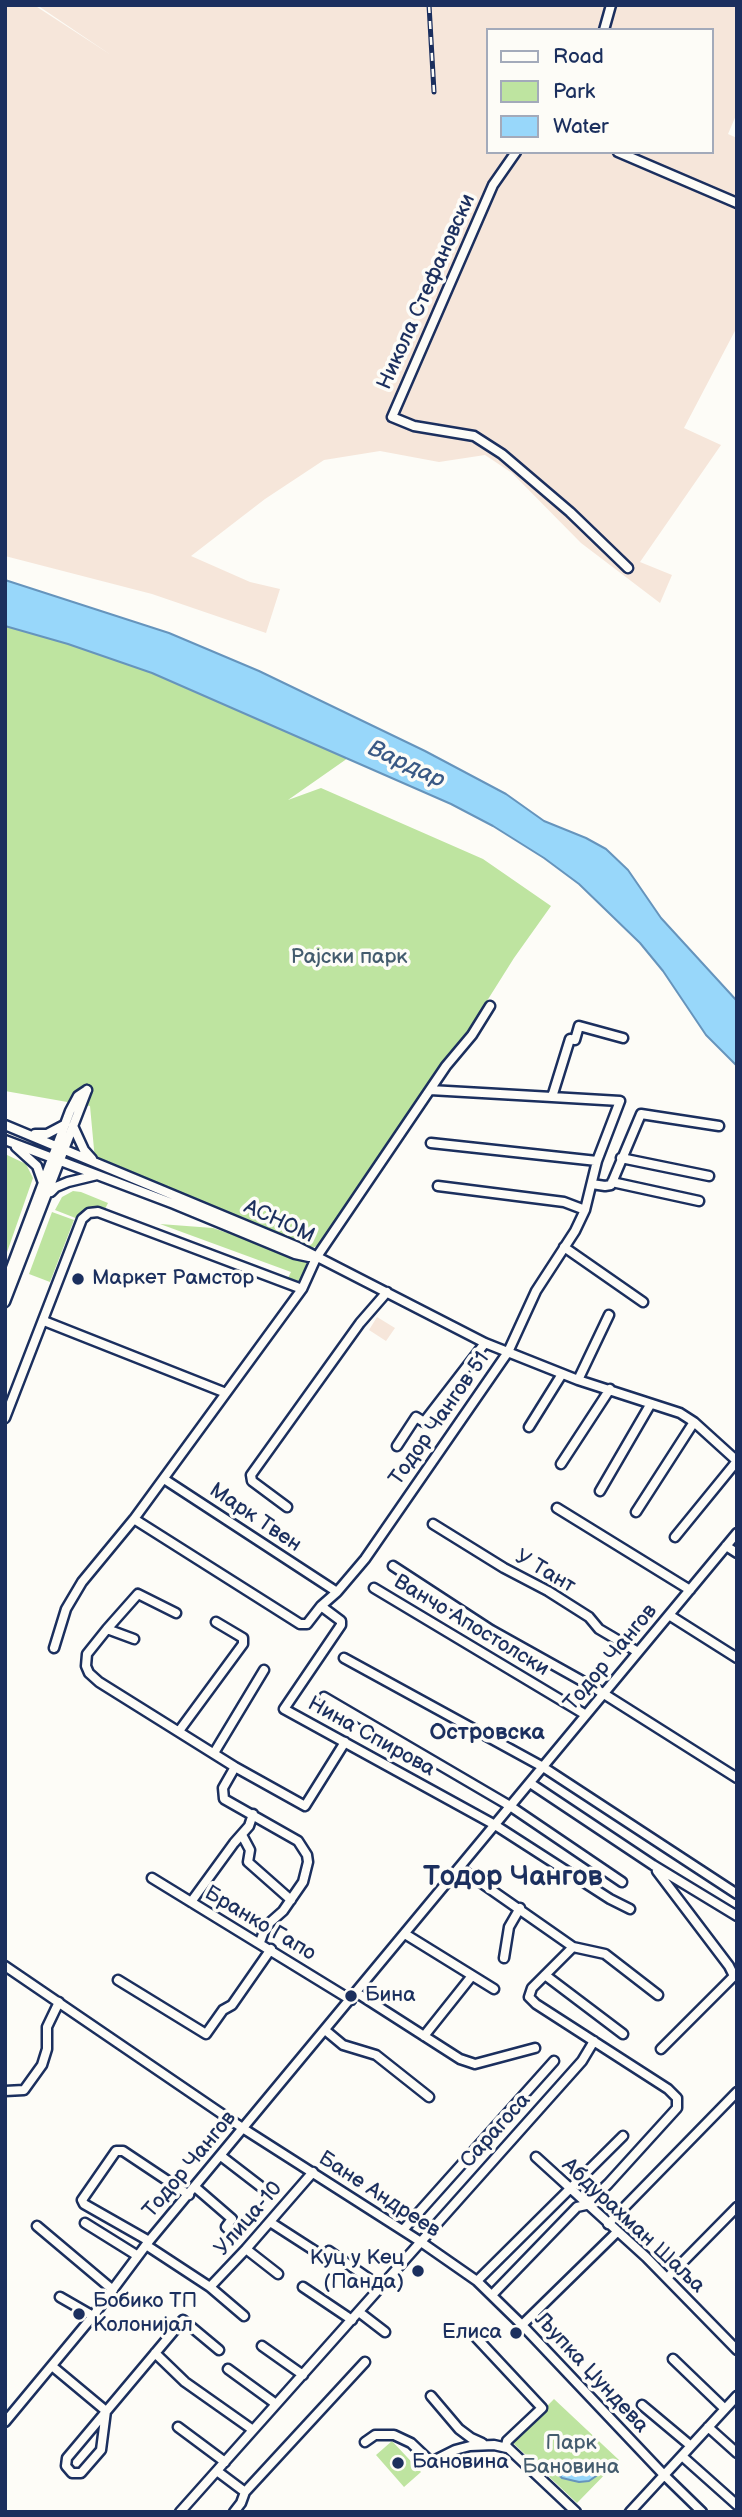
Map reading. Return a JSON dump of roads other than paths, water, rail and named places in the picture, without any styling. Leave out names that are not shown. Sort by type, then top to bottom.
[{"type":"street","points":[[605,28],[611,5]]},
{"type":"street","name":"Никола Стефановски","points":[[515,154],[493,185],[392,417],[414,426],[474,436],[502,454],[570,512],[628,568]]},
{"type":"street","points":[[623,154],[737,203]]},
{"type":"street","points":[[54,1648],[66,1609],[82,1582],[134,1519],[302,1289],[316,1258],[446,1066],[472,1035],[490,1006]]},
{"type":"street","points":[[552,1097],[570,1039],[575,1040],[579,1026],[623,1038]]},
{"type":"street","name":"Тодор Чангов 51","points":[[321,1606],[337,1592],[365,1559],[508,1352],[536,1291],[584,1210],[597,1161],[620,1101],[430,1090]]},
{"type":"street","points":[[592,1184],[607,1186],[612,1182],[641,1114],[719,1126]]},
{"type":"street","name":"АСНОМ","points":[[5,1125],[298,1247],[316,1258]]},
{"type":"street","points":[[26,1133],[47,1134],[69,1125]]},
{"type":"street","points":[[5,1302],[45,1200],[69,1125]]},
{"type":"street","points":[[69,1125],[84,1150],[98,1163]]},
{"type":"street","points":[[6,1141],[32,1160],[44,1183]]},
{"type":"street","name":"АСНОМ","points":[[6,1141],[295,1254],[316,1258]]},
{"type":"street","points":[[431,1143],[597,1161]]},
{"type":"street","points":[[621,1158],[709,1176]]},
{"type":"street","points":[[5,1284],[44,1183],[57,1159]]},
{"type":"street","points":[[45,1200],[56,1187],[79,1177],[98,1175]]},
{"type":"street","points":[[612,1182],[699,1200]]},
{"type":"street","points":[[438,1186],[564,1202],[584,1210]]},
{"type":"street","points":[[5,1418],[82,1219],[89,1213],[98,1212],[302,1289]]},
{"type":"street","points":[[564,1247],[643,1302]]},
{"type":"street","points":[[316,1258],[485,1343],[578,1380],[680,1413],[694,1422],[737,1461],[674,1537]]},
{"type":"street","points":[[287,1507],[252,1481],[251,1475],[360,1323],[387,1292]]},
{"type":"street","points":[[578,1380],[609,1315]]},
{"type":"street","points":[[44,1321],[226,1393]]},
{"type":"street","points":[[397,1446],[416,1417],[424,1422],[485,1343]]},
{"type":"street","points":[[529,1427],[562,1374]]},
{"type":"street","points":[[561,1464],[610,1389]]},
{"type":"street","points":[[600,1491],[650,1405]]},
{"type":"street","points":[[636,1512],[694,1422]]},
{"type":"street","name":"Марк Твен","points":[[164,1479],[337,1592]]},
{"type":"street","points":[[557,1508],[690,1590]]},
{"type":"street","points":[[134,1519],[300,1624],[307,1624],[321,1606]]},
{"type":"street","name":"У Тант","points":[[433,1524],[504,1569],[548,1591],[589,1618],[599,1629],[638,1652]]},
{"type":"street","name":"Тодор Чангов","points":[[5,2422],[93,2316],[148,2243],[737,1533]]},
{"type":"street","points":[[726,1546],[737,1553]]},
{"type":"street","points":[[393,1566],[491,1630],[737,1778]]},
{"type":"street","name":"Ванчо Апостолски","points":[[374,1588],[586,1715]]},
{"type":"street","points":[[176,1613],[138,1594],[87,1654],[86,1665],[89,1673],[99,1682],[235,1766],[305,1806],[345,1742]]},
{"type":"street","name":"Нина Спирова","points":[[321,1606],[341,1621],[341,1625],[284,1709],[495,1825],[630,1909]]},
{"type":"street","points":[[669,1615],[737,1658]]},
{"type":"street","points":[[179,1731],[243,1644],[243,1638],[216,1622]]},
{"type":"street","points":[[107,1629],[134,1639]]},
{"type":"street","points":[[344,1658],[543,1767],[737,1894]]},
{"type":"street","points":[[214,1753],[264,1670]]},
{"type":"street","points":[[324,1697],[510,1806],[622,1882]]},
{"type":"street","points":[[235,1766],[223,1788],[225,1801],[298,1840],[308,1862],[303,1882],[291,1900],[266,1926],[260,1942]]},
{"type":"street","points":[[530,1783],[653,1865],[737,1916]]},
{"type":"street","points":[[191,1902],[249,1826],[253,1814]]},
{"type":"street","points":[[242,1835],[250,1850],[248,1862],[291,1900]]},
{"type":"street","points":[[653,1865],[734,1976],[662,2049]]},
{"type":"street","points":[[460,1868],[573,1947],[605,1954],[658,1995]]},
{"type":"street","name":"Бранко Гапо","points":[[152,1878],[460,2059],[475,2064],[535,2048]]},
{"type":"street","points":[[504,1958],[509,1927],[520,1908]]},
{"type":"street","points":[[405,1934],[494,1989]]},
{"type":"street","points":[[492,2295],[578,2207],[586,2205],[677,2108],[677,2098],[668,2089],[529,1997],[532,1988],[573,1947]]},
{"type":"street","points":[[118,1980],[206,2034],[223,2010],[232,2005],[271,1949]]},
{"type":"street","name":"Бане Андреев","points":[[5,1966],[244,2129],[421,2242],[477,2281],[492,2295]]},
{"type":"street","points":[[545,1975],[623,2034]]},
{"type":"street","points":[[424,2036],[471,1977]]},
{"type":"street","points":[[5,2091],[24,2090],[42,2065],[47,2049],[47,2027],[59,2002]]},
{"type":"street","points":[[326,2030],[343,2045],[376,2055],[429,2096]]},
{"type":"street","name":"Сарагоса","points":[[180,2512],[582,2061],[593,2041]]},
{"type":"street","points":[[403,2230],[554,2062]]},
{"type":"street","points":[[608,2224],[737,2092]]},
{"type":"street","points":[[477,2281],[623,2136]]},
{"type":"street","points":[[189,2195],[120,2150],[108,2162],[82,2200],[84,2204],[148,2243],[210,2287],[244,2316]]},
{"type":"street","points":[[221,2156],[260,2186]]},
{"type":"street","name":"Абдурахман Шаља","points":[[536,2157],[667,2278],[737,2350]]},
{"type":"street","name":"Улица-10","points":[[210,2287],[313,2172]]},
{"type":"street","points":[[195,2187],[232,2219],[226,2227],[235,2235]]},
{"type":"street","points":[[667,2278],[737,2207]]},
{"type":"street","points":[[271,2222],[315,2251]]},
{"type":"street","points":[[85,2223],[138,2256]]},
{"type":"street","points":[[37,2226],[113,2290]]},
{"type":"street","points":[[522,2325],[617,2232]]},
{"type":"street","points":[[246,2249],[278,2274]]},
{"type":"street","points":[[329,2252],[381,2287]]},
{"type":"street","points":[[303,2287],[352,2320]]},
{"type":"street","name":"Љупка Џундева","points":[[492,2295],[702,2512]]},
{"type":"street","points":[[61,2297],[93,2316]]},
{"type":"street","points":[[359,2312],[384,2332]]},
{"type":"street","points":[[106,2412],[101,2450],[80,2473],[72,2473],[66,2466],[66,2458],[183,2320],[219,2350]]},
{"type":"street","points":[[471,2332],[542,2408],[506,2443],[507,2448]]},
{"type":"street","points":[[262,2346],[303,2375]]},
{"type":"street","points":[[155,2353],[185,2382],[253,2430]]},
{"type":"street","points":[[674,2359],[725,2409]]},
{"type":"street","points":[[234,2512],[245,2492],[365,2362]]},
{"type":"street","points":[[52,2366],[106,2412]]},
{"type":"street","points":[[228,2369],[276,2404]]},
{"type":"street","points":[[431,2396],[466,2434],[488,2445]]},
{"type":"street","points":[[630,2512],[737,2396]]},
{"type":"street","points":[[642,2405],[691,2446]]},
{"type":"street","points":[[178,2427],[225,2462]]},
{"type":"street","points":[[708,2427],[737,2453]]},
{"type":"street","points":[[365,2442],[375,2435],[394,2435],[411,2443],[431,2462],[456,2449],[488,2445],[507,2448],[576,2512]]},
{"type":"street","points":[[682,2456],[737,2505]]},
{"type":"street","points":[[217,2471],[245,2492]]},
{"type":"water","name":"Вардар","points":[[5,580],[169,633],[259,671],[425,751],[506,794],[544,821],[606,849],[628,870],[661,918],[737,1001],[737,1066],[706,1035],[663,971],[640,943],[579,884],[544,858],[451,804],[152,673],[5,626]]},
{"type":"water","points":[[570,2461],[580,2466],[595,2466],[599,2469],[599,2474],[589,2481],[562,2478],[557,2473],[558,2469],[561,2464]]},
{"type":"railway","points":[[429,5],[434,92]]},
{"type":"place","name":"Маркет Рамстор","points":[[78,1279]]},
{"type":"place","name":"Бина","points":[[351,1996]]},
{"type":"place","name":"Куц у Кец (Панда)","points":[[418,2271]]},
{"type":"place","name":"Бобико ТП Колонијал","points":[[79,2314]]},
{"type":"place","name":"Елиса","points":[[516,2333]]},
{"type":"place","name":"Бановина","points":[[398,2463]]},
{"type":"district","name":"Островска","points":[[487,1733]]},
{"type":"district","name":"Тодор Чангов","points":[[513,1878]]},
{"type":"park label","name":"Рајски парк","points":[[349,958]]},
{"type":"park label","name":"Парк Бановина","points":[[571,2456]]}]
